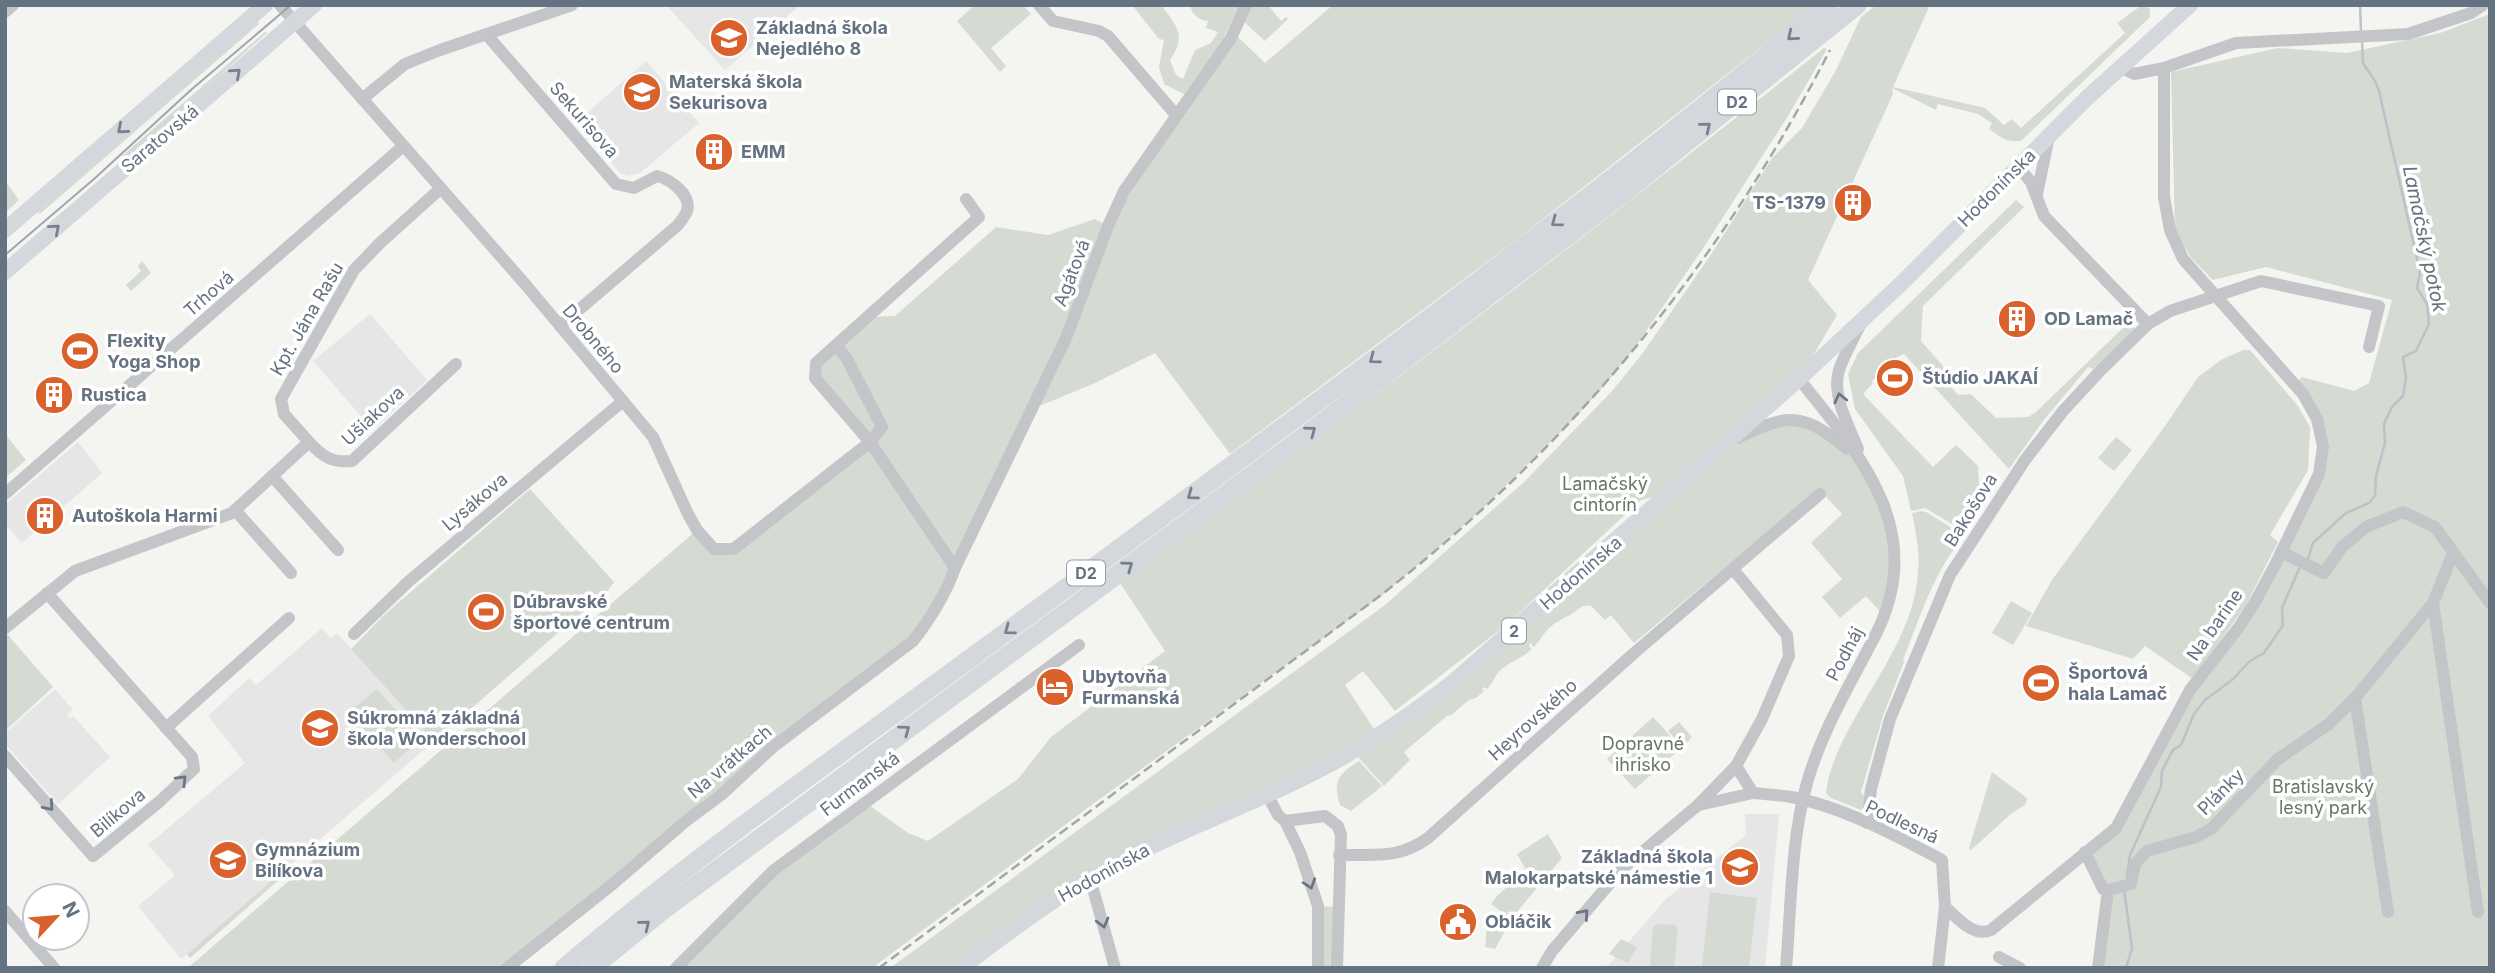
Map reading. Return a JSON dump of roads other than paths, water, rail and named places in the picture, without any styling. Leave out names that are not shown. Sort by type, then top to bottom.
[{"type":"highway","name":"D2","points":[[592,968],[677,899],[1306,435],[1647,163],[1828,5]]},
{"type":"highway","name":"D2","points":[[1647,163],[1821,35],[1857,5]]},
{"type":"highway","name":"D2","points":[[564,968],[718,845],[1294,420],[1616,188]]},
{"type":"main road","name":"Saratovská","points":[[5,230],[265,5]]},
{"type":"main road","name":"Saratovská","points":[[5,272],[314,5]]},
{"type":"main road","name":"Hodonínska","points":[[961,968],[1044,906],[1090,878],[1202,822],[1343,757],[1436,696],[1493,650],[1799,379],[1862,321],[2120,67],[2190,5]]},
{"type":"street","points":[[5,12],[13,5]]},
{"type":"street","name":"Drobného","points":[[280,5],[560,326],[653,437],[688,514],[697,530],[714,549],[733,549],[870,442]]},
{"type":"street","points":[[362,99],[405,64],[572,5]]},
{"type":"street","points":[[1040,5],[1053,21],[1104,33],[1177,115]]},
{"type":"street","name":"Agátová","points":[[955,568],[1066,338],[1124,191],[1231,38],[1246,5]]},
{"type":"street","points":[[2120,67],[2134,74],[2164,68],[2236,43],[2408,34],[2471,13],[2483,5]]},
{"type":"street","name":"Sekurisova","points":[[487,35],[616,184],[634,188],[657,176],[668,178],[686,197],[688,210],[678,225],[560,326]]},
{"type":"street","name":"Na barine","points":[[1945,907],[1971,929],[1985,933],[2116,828],[2190,690],[2239,626],[2281,552],[2319,474],[2323,446],[2317,419],[2303,394],[2183,259],[2169,230],[2164,197],[2164,68]]},
{"type":"street","points":[[2037,198],[2049,135]]},
{"type":"street","name":"Trhová","points":[[5,494],[402,147]]},
{"type":"street","points":[[2018,166],[2031,182],[2045,216],[2148,324]]},
{"type":"street","name":"Kpt. Jána Rašu","points":[[309,442],[284,414],[281,398],[354,270],[440,188]]},
{"type":"street","points":[[955,568],[870,442],[815,379],[816,363],[979,217],[967,199]]},
{"type":"street","name":"Bakošova","points":[[1867,824],[1871,789],[1890,719],[1950,576],[2013,476],[2063,411],[2148,324],[2170,311],[2261,281],[2379,306],[2369,347]]},
{"type":"street","points":[[1862,321],[1839,369],[1838,386],[1839,400],[1863,462]]},
{"type":"street","points":[[836,345],[847,359],[882,427],[870,442]]},
{"type":"street","name":"Ušiakova","points":[[309,442],[323,457],[338,463],[352,461],[456,364]]},
{"type":"street","name":"Podháj","points":[[1786,968],[1803,800],[1830,720],[1877,632],[1894,580],[1891,522],[1881,496],[1863,462],[1799,379]]},
{"type":"street","name":"Lysákova","points":[[354,634],[408,582],[623,401]]},
{"type":"street","points":[[1730,441],[1772,423],[1801,421],[1820,427],[1863,462]]},
{"type":"street","points":[[5,628],[75,571],[235,510],[309,442]]},
{"type":"street","points":[[272,476],[338,550]]},
{"type":"street","name":"Heyrovského","points":[[1339,855],[1387,856],[1414,848],[1820,494]]},
{"type":"street","points":[[235,510],[291,573]]},
{"type":"street","points":[[2281,552],[2324,573],[2342,547],[2366,527],[2403,512],[2435,527],[2490,603]]},
{"type":"street","name":"Plánky","points":[[2098,968],[2119,887],[2135,864],[2147,851],[2196,837],[2211,829],[2278,759],[2329,724],[2355,698],[2433,603],[2453,553]]},
{"type":"street","name":"Na vrátkach","points":[[507,968],[721,795],[773,747],[913,641],[945,595],[955,568]]},
{"type":"street","points":[[1542,968],[1552,951],[1622,869],[1698,805],[1736,766],[1762,719],[1789,656],[1787,635],[1733,569]]},
{"type":"street","name":"Bilíkova","points":[[5,757],[93,856],[159,802],[194,769],[192,757],[47,593]]},
{"type":"street","points":[[2433,603],[2478,912]]},
{"type":"street","points":[[166,728],[289,618]]},
{"type":"street","name":"Furmanská","points":[[676,968],[774,870],[1079,645]]},
{"type":"street","points":[[2355,698],[2388,912]]},
{"type":"street","points":[[1698,805],[1753,793],[1736,766]]},
{"type":"street","name":"Podlesná","points":[[1753,793],[1803,800],[1867,824],[1942,860],[1945,907]]},
{"type":"street","points":[[1267,794],[1278,815],[1285,821],[1300,852],[1318,906],[1318,968]]},
{"type":"street","points":[[1285,821],[1325,816],[1334,820],[1341,835],[1337,968]]},
{"type":"street","points":[[2085,852],[2103,889],[2119,887]]},
{"type":"street","points":[[1090,878],[1115,968]]},
{"type":"street","points":[[1938,968],[1945,907]]},
{"type":"street","points":[[5,911],[54,968]]},
{"type":"street","points":[[1999,957],[2020,968]]},
{"type":"waterway","name":"Lamačský potok","points":[[2360,5],[2361,31]]},
{"type":"waterway","name":"Lamačský potok","points":[[2308,559],[2313,543],[2346,513],[2369,503],[2375,496],[2376,476],[2385,443],[2384,424],[2392,407],[2403,396],[2406,378],[2403,357],[2416,351],[2429,324],[2427,304],[2417,288],[2420,272],[2379,91],[2363,63],[2362,41]]},
{"type":"waterway","name":"Lamačský potok","points":[[2127,875],[2130,855],[2161,787],[2162,771],[2173,750],[2181,745],[2194,714],[2205,700],[2232,680],[2250,661],[2264,653],[2283,625],[2282,608],[2299,569]]},
{"type":"waterway","name":"Lamačský potok","points":[[2124,889],[2132,948],[2126,968]]},
{"type":"tram line","points":[[5,255],[291,5]]},
{"type":"railway","points":[[879,968],[1381,595],[1450,538],[1515,478],[1577,415],[1635,348],[1690,278],[1787,129],[1830,50]]},
{"type":"place","name":"Základná škola Nejedlého 8","points":[[729,38]]},
{"type":"place","name":"Materská škola Sekurisova","points":[[642,92]]},
{"type":"place","name":"EMM","points":[[714,152]]},
{"type":"place","name":"TS-1379","points":[[1853,203]]},
{"type":"place","name":"OD Lamač","points":[[2017,319]]},
{"type":"place","name":"Flexity Yoga Shop","points":[[80,351]]},
{"type":"place","name":"Štúdio JAKAÍ","points":[[1895,378]]},
{"type":"place","name":"Rustica","points":[[54,395]]},
{"type":"place","name":"Autoškola Harmi","points":[[45,516]]},
{"type":"place","name":"Dúbravské športové centrum","points":[[486,612]]},
{"type":"place","name":"Športová hala Lamač","points":[[2041,683]]},
{"type":"place","name":"Ubytovňa Furmanská","points":[[1055,687]]},
{"type":"place","name":"Súkromná základná škola Wonderschool","points":[[320,728]]},
{"type":"place","name":"Gymnázium Bilíkova","points":[[228,860]]},
{"type":"place","name":"Základná škola Malokarpatské námestie 1","points":[[1740,867]]},
{"type":"place","name":"Obláčik","points":[[1458,922]]},
{"type":"park label","name":"Lamačský cintorín","points":[[1605,494]]},
{"type":"park label","name":"Dopravné ihrisko","points":[[1643,754]]},
{"type":"park label","name":"Bratislavský lesný park","points":[[2323,797]]}]
